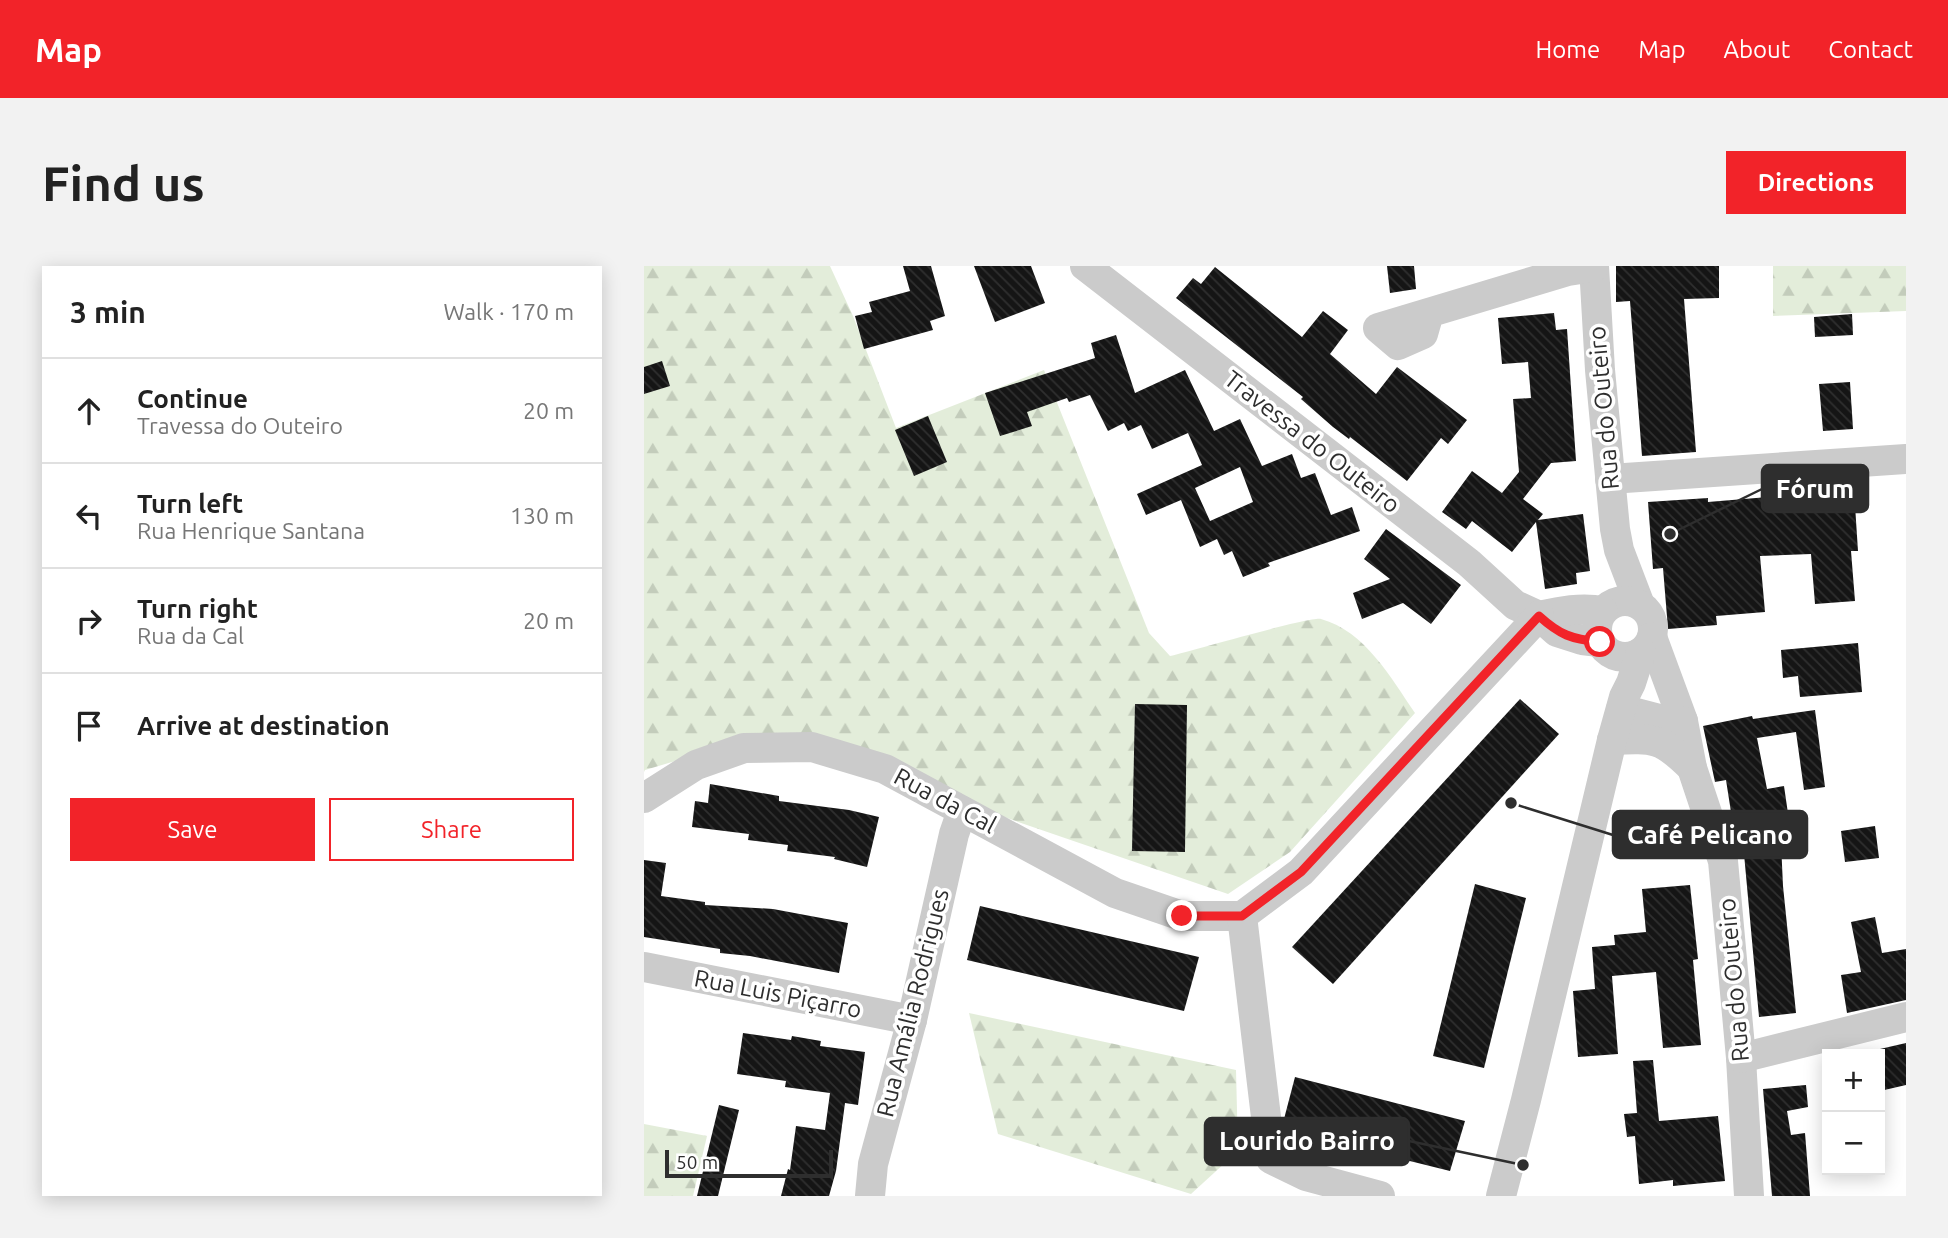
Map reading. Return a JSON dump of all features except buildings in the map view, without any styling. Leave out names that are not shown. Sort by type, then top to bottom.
[{"type":"street","name":"Travessa do Outeiro","points":[[1085,266],[1469,563],[1515,605],[1539,616],[1557,632],[1582,640],[1626,646]]},
{"type":"street","points":[[1429,313],[1568,271],[1594,267]]},
{"type":"street","name":"Rua do Outeiro","points":[[1594,267],[1610,479],[1619,550],[1640,605],[1651,619],[1626,646]]},
{"type":"street","points":[[1610,479],[1906,459]]},
{"type":"street","name":"Rua do Outeiro","points":[[1619,550],[1607,608],[1597,623],[1626,646],[1683,721],[1692,768],[1723,861],[1741,1058],[1749,1196]]},
{"type":"street","points":[[1380,1196],[1306,1176],[1271,1158],[1242,916],[1301,872],[1539,616],[1587,608],[1607,608],[1623,600],[1640,605]]},
{"type":"street","points":[[1501,1196],[1622,703],[1626,646]]},
{"type":"street","points":[[1622,703],[1667,721],[1683,721]]},
{"type":"street","name":"Rua do Outeiro","points":[[1612,740],[1654,741],[1670,746],[1692,768]]},
{"type":"street","name":"Rua da Cal","points":[[644,798],[696,765],[744,748],[812,747],[885,769],[1115,893],[1182,916],[1242,916]]},
{"type":"street","name":"Rua Amália Rodrigues","points":[[870,1196],[873,1164],[912,1020],[954,834],[962,811]]},
{"type":"street","name":"Rua Luis Piçarro","points":[[644,967],[912,1020]]},
{"type":"street","points":[[1741,1058],[1906,1017]]},
{"type":"green space","points":[[644,266],[830,266],[853,316],[896,428],[1044,370],[1149,633],[1170,656],[1274,628],[1321,619],[1351,634],[1376,657],[1415,713],[1290,852],[1228,894],[969,805],[868,762],[699,754],[644,772]]},
{"type":"green space","points":[[1773,266],[1906,266],[1906,311],[1773,316]]},
{"type":"green space","points":[[969,1013],[1236,1070],[1238,1151],[1191,1194],[998,1134]]},
{"type":"green space","points":[[644,1124],[707,1136],[693,1196],[644,1196]]},
{"type":"place","name":"Fórum","points":[[1670,534]]},
{"type":"place","name":"Café Pelicano","points":[[1511,803]]},
{"type":"place","name":"Lourido Bairro","points":[[1523,1165]]},
{"type":"route","points":[[1182,916],[1242,916],[1301,872],[1539,616],[1557,632],[1582,640],[1600,642]]}]
